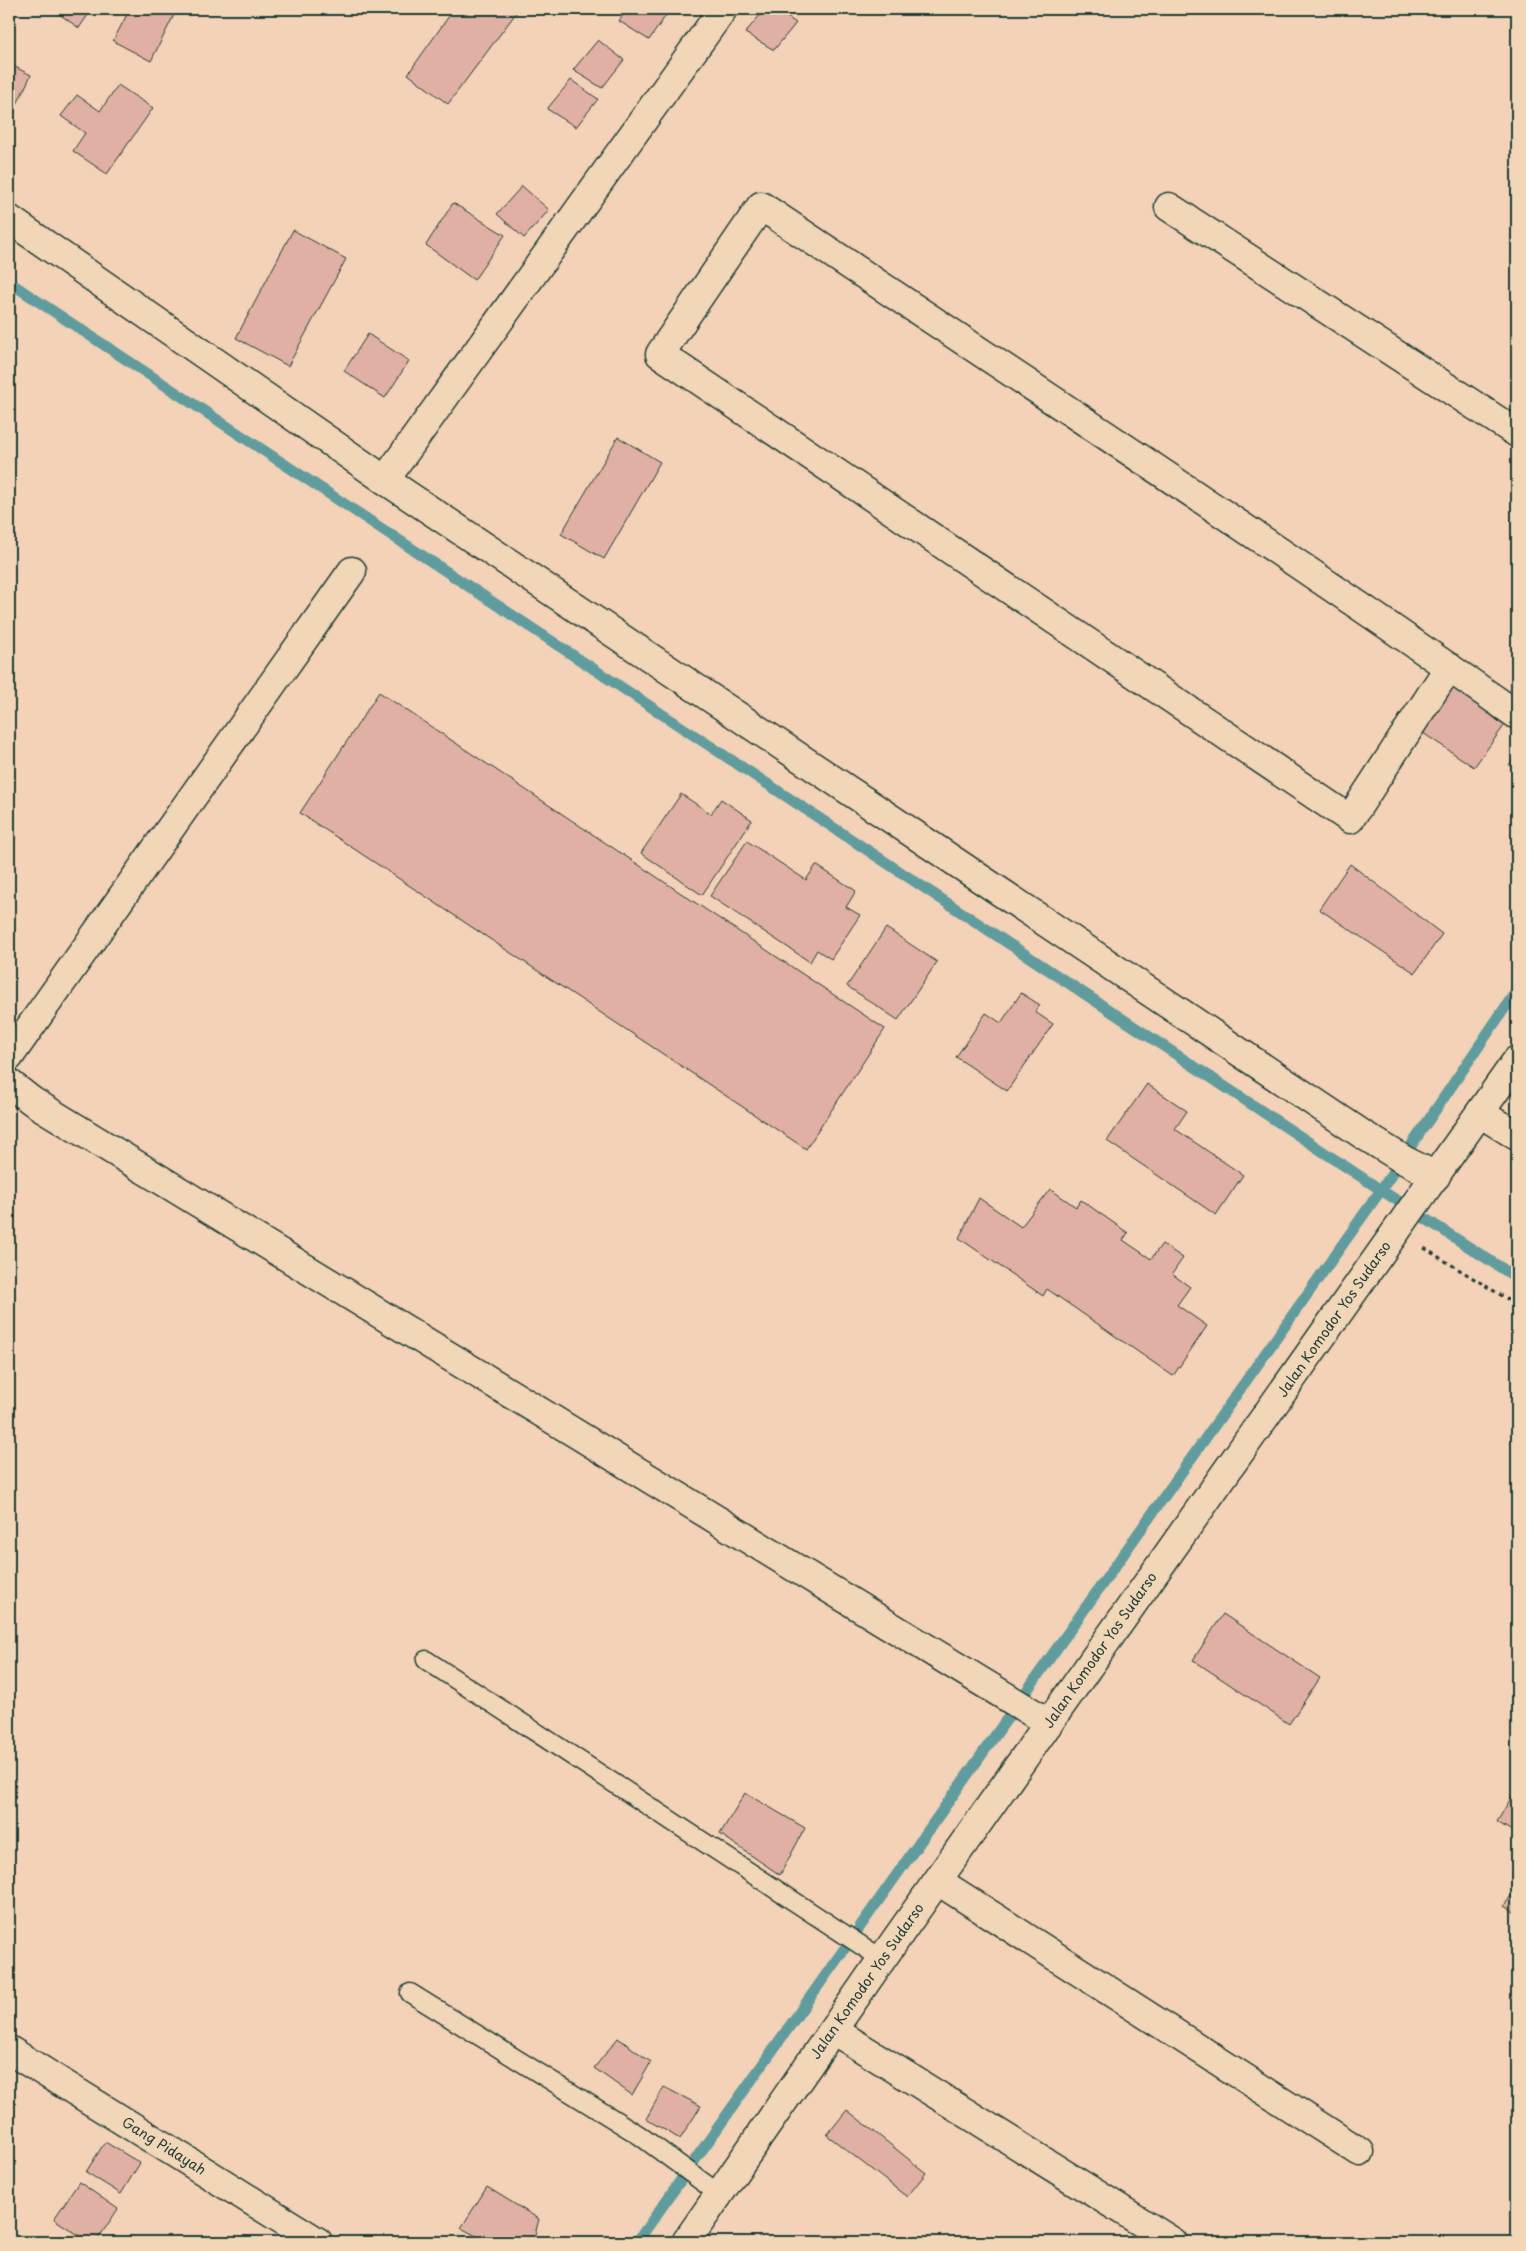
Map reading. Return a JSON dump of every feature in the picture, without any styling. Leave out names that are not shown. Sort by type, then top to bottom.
[{"type":"street","points":[[385,480],[723,9]]},
{"type":"street","points":[[1449,667],[1350,819],[660,354],[761,206],[1348,597],[1449,667],[1517,716]]},
{"type":"street","points":[[1169,207],[1517,433]]},
{"type":"street","points":[[9,218],[385,480],[1362,1134],[1434,1178]]},
{"type":"street","points":[[9,1057],[352,571]]},
{"type":"street","name":"Jalan Komodor Yos Sudarso","points":[[686,2242],[709,2186],[833,2030],[871,1951],[938,1881],[1044,1720],[1517,1060]]},
{"type":"street","points":[[9,1083],[40,1106],[1044,1720]]},
{"type":"street","points":[[1480,1113],[1517,1136]]},
{"type":"street","points":[[938,1881],[1360,2152]]},
{"type":"street","points":[[833,2030],[1173,2242]]},
{"type":"street","name":"Gang Pidayah","points":[[9,2050],[318,2242]]},
{"type":"lane","points":[[426,1660],[871,1951]]},
{"type":"lane","points":[[410,1993],[639,2135],[709,2186]]},
{"type":"path","points":[[1396,1230],[1517,1305]]},
{"type":"building","points":[[52,9],[92,9],[79,28]]},
{"type":"building","points":[[130,9],[167,9],[175,13],[151,61],[113,41]]},
{"type":"building","points":[[454,9],[519,9],[448,104],[408,74]]},
{"type":"building","points":[[627,9],[666,9],[669,11],[649,40],[619,21]]},
{"type":"building","points":[[765,9],[776,9],[796,23],[774,50],[745,33]]},
{"type":"building","points":[[598,40],[624,60],[602,88],[573,70]]},
{"type":"building","points":[[9,64],[31,75],[9,121]]},
{"type":"building","points":[[571,80],[598,99],[576,127],[547,109]]},
{"type":"building","points":[[118,85],[153,108],[107,174],[73,151],[85,133],[61,116],[77,95],[100,111]]},
{"type":"building","points":[[522,186],[549,210],[524,238],[497,214]]},
{"type":"building","points":[[453,203],[505,235],[474,280],[426,245]]},
{"type":"building","points":[[293,230],[346,259],[288,366],[236,338]]},
{"type":"building","points":[[368,334],[409,361],[385,398],[344,371]]},
{"type":"building","points":[[618,437],[660,462],[604,559],[561,534]]},
{"type":"building","points":[[1517,682],[1517,696],[1510,691]]},
{"type":"building","points":[[1454,684],[1504,726],[1474,767],[1417,729]]},
{"type":"building","points":[[379,692],[885,1029],[806,1149],[300,813]]},
{"type":"building","points":[[1517,754],[1517,771],[1509,765]]},
{"type":"building","points":[[681,794],[711,814],[721,799],[752,820],[702,895],[641,853]]},
{"type":"building","points":[[747,841],[806,880],[816,865],[856,891],[846,907],[860,915],[831,959],[817,950],[810,962],[710,896]]},
{"type":"building","points":[[1350,864],[1442,934],[1415,973],[1319,909]]},
{"type":"building","points":[[886,928],[937,962],[898,1020],[847,986]]},
{"type":"building","points":[[1021,993],[1040,1005],[1035,1012],[1053,1024],[1007,1091],[956,1057],[986,1013],[1001,1023]]},
{"type":"building","points":[[1147,1084],[1187,1111],[1175,1129],[1243,1175],[1216,1215],[1107,1141]]},
{"type":"building","points":[[1050,1189],[1076,1207],[1081,1200],[1128,1233],[1123,1240],[1151,1259],[1162,1244],[1183,1258],[1172,1274],[1190,1287],[1177,1305],[1207,1326],[1173,1376],[1047,1289],[1043,1296],[959,1238],[979,1198],[1021,1227]]},
{"type":"building","points":[[1223,1614],[1320,1678],[1289,1724],[1193,1660]]},
{"type":"building","points":[[1515,1791],[1517,1793],[1517,1834],[1497,1822]]},
{"type":"building","points":[[745,1793],[805,1828],[780,1875],[720,1834]]},
{"type":"building","points":[[1517,1887],[1517,1914],[1504,1906]]},
{"type":"building","points":[[618,2038],[651,2062],[632,2095],[594,2068]]},
{"type":"building","points":[[664,2087],[701,2106],[680,2139],[646,2119]]},
{"type":"building","points":[[847,2110],[926,2173],[907,2197],[827,2135]]},
{"type":"building","points":[[105,2142],[140,2163],[121,2194],[86,2172]]},
{"type":"building","points":[[79,2182],[118,2209],[96,2242],[89,2242],[54,2219]]},
{"type":"building","points":[[487,2187],[539,2219],[533,2242],[488,2242],[461,2228]]},
{"type":"waterway","points":[[9,282],[1381,1190],[1517,1278]]},
{"type":"waterway","points":[[637,2242],[1381,1190],[1517,990]]}]
